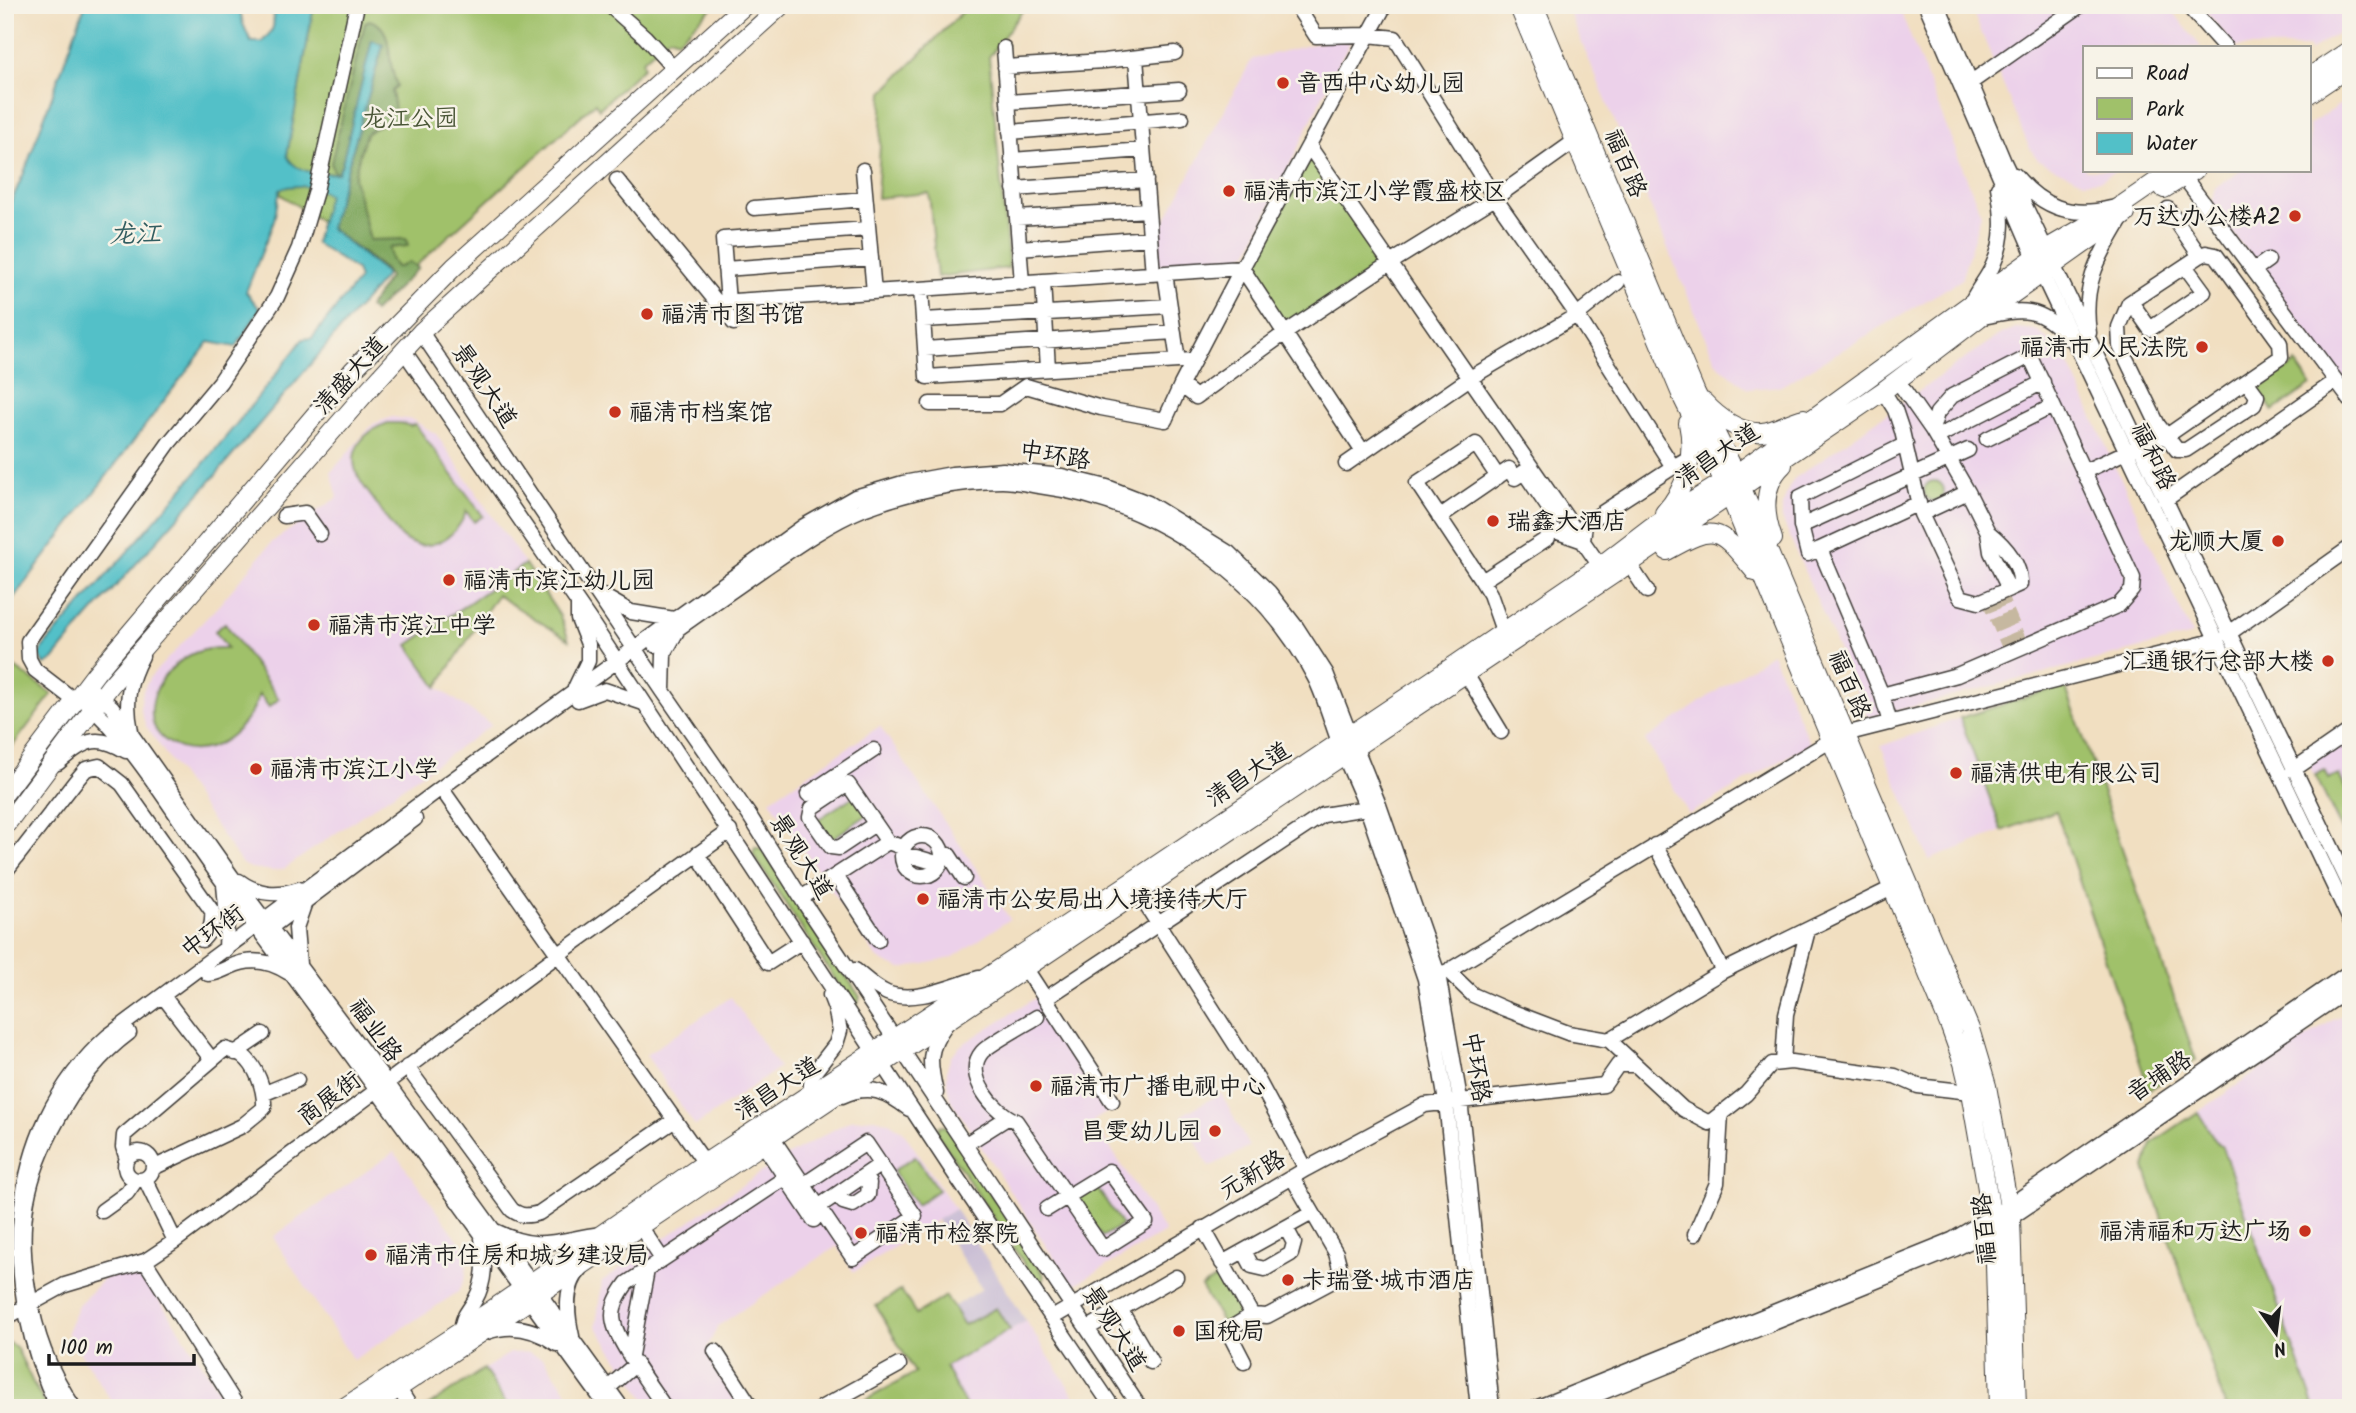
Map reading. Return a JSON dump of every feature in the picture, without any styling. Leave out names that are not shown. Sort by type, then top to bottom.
[{"type":"main road","name":"清盛大道","points":[[5,793],[79,693],[353,370],[454,267],[745,5]]},
{"type":"main road","name":"清盛大道","points":[[5,826],[97,703],[421,332],[782,5]]},
{"type":"main road","name":"福百路","points":[[1518,5],[1575,141],[1732,485],[1838,737],[1970,1029],[1987,1086],[2010,1212],[2017,1408]]},
{"type":"main road","name":"福百路","points":[[1534,5],[1690,396]]},
{"type":"main road","points":[[2310,76],[2351,49]]},
{"type":"main road","points":[[2310,93],[2351,66]]},
{"type":"main road","name":"清昌大道","points":[[343,1408],[470,1332],[530,1292],[602,1234],[705,1163],[814,1101],[899,1044],[990,975],[1347,745],[1466,674],[1634,561],[1814,417],[1975,311],[2044,261],[2184,172]]},
{"type":"main road","name":"清昌大道","points":[[899,1044],[965,1009],[1139,894],[1651,527],[1800,448],[1890,386],[1975,311]]},
{"type":"main road","points":[[1690,396],[1728,423],[1748,432],[1763,433],[1792,420],[1814,417]]},
{"type":"main road","points":[[1651,527],[1678,495],[1681,464],[1692,440],[1690,396]]},
{"type":"main road","points":[[1634,561],[1665,552],[1695,535],[1710,533],[1731,542],[1773,584],[1781,563],[1768,524],[1765,505],[1779,469],[1800,448]]},
{"type":"main road","name":"福百路","points":[[1838,737],[1892,888],[1950,1027],[1970,1092],[1993,1223],[1999,1408]]},
{"type":"main road","name":"清昌大道","points":[[530,1292],[591,1259],[770,1144],[814,1101]]},
{"type":"main road","name":"清昌大道","points":[[369,1408],[399,1389],[470,1332]]},
{"type":"street","name":"福业路","points":[[228,880],[112,707],[97,703],[36,670],[29,659],[29,641],[169,443],[220,382],[264,320],[296,256],[316,191],[357,5]]},
{"type":"street","points":[[609,5],[675,69]]},
{"type":"street","points":[[1296,5],[1316,36],[1369,35],[1395,38],[1495,198],[1681,464],[1585,524],[1583,541]]},
{"type":"street","points":[[930,404],[999,404],[1026,386],[1101,408],[1165,420],[1242,268],[1385,5]]},
{"type":"street","name":"福和路","points":[[1926,5],[2222,637],[2351,922]]},
{"type":"street","name":"福和路","points":[[1938,5],[1999,162]]},
{"type":"street","points":[[1970,83],[2081,5]]},
{"type":"street","points":[[2187,5],[2223,46]]},
{"type":"street","points":[[1003,48],[1021,283]]},
{"type":"street","points":[[1005,67],[1175,54]]},
{"type":"street","points":[[1136,58],[1150,238],[1170,306],[1178,361]]},
{"type":"street","points":[[1008,102],[1179,90]]},
{"type":"street","points":[[1010,132],[1182,118]]},
{"type":"street","points":[[1181,385],[1196,397],[1285,333],[1390,263],[1495,198],[1575,141]]},
{"type":"street","points":[[1309,146],[1600,566]]},
{"type":"street","points":[[1012,160],[1143,150]]},
{"type":"street","points":[[1999,162],[2040,200],[2052,207],[2066,211],[2122,211],[2097,260],[2091,280],[2085,347]]},
{"type":"street","points":[[1999,162],[2002,235],[1975,311],[2024,309],[2040,314],[2085,347]]},
{"type":"street","points":[[863,170],[874,292]]},
{"type":"street","points":[[2184,172],[2351,401]]},
{"type":"street","points":[[617,180],[723,302],[734,323]]},
{"type":"street","points":[[1014,189],[1146,180]]},
{"type":"street","points":[[754,208],[865,199]]},
{"type":"street","points":[[2168,209],[2200,256]]},
{"type":"street","points":[[1017,218],[1148,210]]},
{"type":"street","points":[[723,302],[723,239],[868,229]]},
{"type":"street","points":[[1019,248],[1150,238]]},
{"type":"street","points":[[2083,472],[2168,435],[2246,381],[2281,357],[2280,343],[2216,255],[2206,253],[2131,302],[2119,327],[2120,346],[2158,425],[2168,435],[2177,450],[2186,450],[2254,405],[2257,396],[2246,381]]},
{"type":"street","points":[[725,269],[871,258]]},
{"type":"street","points":[[2254,270],[2268,260]]},
{"type":"street","points":[[2131,302],[2150,329],[2204,292],[2185,266]]},
{"type":"street","points":[[723,302],[1242,268]]},
{"type":"street","points":[[1242,268],[1363,452]]},
{"type":"street","points":[[1043,281],[1048,369]]},
{"type":"street","points":[[1346,464],[1470,377],[1577,315],[1618,282]]},
{"type":"street","points":[[921,289],[927,377],[1194,360]]},
{"type":"street","points":[[923,320],[1170,306]]},
{"type":"street","name":"景观大道","points":[[421,332],[749,815],[801,898],[1140,1408]]},
{"type":"street","points":[[925,349],[1174,332]]},
{"type":"street","name":"景观大道","points":[[404,351],[589,619],[1113,1408]]},
{"type":"street","points":[[1882,695],[1957,675],[2119,605],[2132,590],[2133,578],[2030,356],[1952,396],[1937,413],[1934,433]]},
{"type":"street","points":[[2165,500],[2336,381]]},
{"type":"street","points":[[1934,433],[2043,382]]},
{"type":"street","points":[[1890,386],[1934,433],[1988,532],[2005,545],[2020,578],[2020,584],[1979,603],[1960,597],[1920,508],[1890,386]]},
{"type":"street","points":[[1987,439],[2053,406]]},
{"type":"street","points":[[1498,477],[1476,444],[1417,484],[1490,593],[1503,631]]},
{"type":"street","points":[[1906,444],[1800,497],[1801,526],[1808,554],[1920,508],[1968,492]]},
{"type":"street","name":"福和路","points":[[2133,449],[2165,500],[2222,637],[2293,770],[2351,888]]},
{"type":"street","points":[[1801,526],[1968,450]]},
{"type":"street","points":[[1439,517],[1509,469],[1515,478],[1524,472],[1552,513],[1548,538],[1482,581]]},
{"type":"street","name":"中环路","points":[[677,623],[804,526],[855,497],[903,483],[952,474],[1003,470],[1062,476],[1107,487],[1149,503],[1229,553],[1269,592],[1297,628],[1326,673],[1367,808],[1437,975]]},
{"type":"street","points":[[284,516],[305,513],[320,534]]},
{"type":"street","points":[[1549,529],[1583,541]]},
{"type":"street","points":[[1437,975],[1838,737],[2222,637],[2351,547]]},
{"type":"street","points":[[1820,549],[1882,695],[1890,723]]},
{"type":"street","points":[[1634,561],[1647,591]]},
{"type":"street","points":[[597,592],[631,612],[677,623],[664,654],[663,691]]},
{"type":"street","points":[[576,696],[588,661],[588,644],[578,619],[578,603]]},
{"type":"street","points":[[589,619],[607,606]]},
{"type":"street","name":"中环街","points":[[58,1408],[25,1345],[9,1258],[12,1215],[24,1161],[35,1135],[69,1078],[95,1048],[208,974],[327,872],[444,792],[677,623]]},
{"type":"street","points":[[132,735],[127,698],[137,665],[151,640]]},
{"type":"street","points":[[1466,674],[1501,732]]},
{"type":"street","points":[[576,696],[605,690],[645,704]]},
{"type":"street","name":"福业路","points":[[97,703],[104,718],[382,1087],[570,1347],[608,1408]]},
{"type":"street","points":[[665,734],[684,722]]},
{"type":"street","points":[[2293,770],[2351,730]]},
{"type":"street","points":[[89,741],[93,767]]},
{"type":"street","points":[[41,778],[71,752],[89,741],[111,743],[136,758]]},
{"type":"street","name":"中环路","points":[[1347,745],[1379,805],[1437,975],[1492,1408]]},
{"type":"street","points":[[874,750],[812,808],[810,817],[831,847],[839,848],[875,824]]},
{"type":"street","points":[[5,872],[86,769],[99,766],[122,784],[212,911],[209,933],[202,940]]},
{"type":"street","points":[[807,794],[844,778]]},
{"type":"street","points":[[844,778],[888,842],[903,853],[908,870],[920,876],[933,872],[941,859],[949,855],[964,878]]},
{"type":"street","points":[[444,792],[705,1163]]},
{"type":"street","name":"中环街","points":[[166,999],[226,950],[306,901],[444,792]]},
{"type":"street","points":[[1045,999],[1323,815],[1367,808]]},
{"type":"street","name":"商展街","points":[[18,1310],[65,1285],[145,1261],[175,1241],[559,954],[730,831]]},
{"type":"street","points":[[903,853],[915,837],[927,836],[938,843],[941,859]]},
{"type":"street","points":[[801,898],[888,842]]},
{"type":"street","points":[[1655,845],[1723,971]]},
{"type":"street","points":[[697,854],[768,962],[802,941]]},
{"type":"street","points":[[226,950],[228,880],[261,893],[281,894],[299,889],[327,872]]},
{"type":"street","points":[[836,876],[878,940]]},
{"type":"street","points":[[1609,1040],[1723,971],[1892,888]]},
{"type":"street","points":[[1139,894],[1258,1080],[1306,1169]]},
{"type":"street","points":[[208,974],[217,974],[232,965],[252,961],[297,971],[296,928],[306,901]]},
{"type":"street","points":[[1783,1063],[1786,1014],[1808,930]]},
{"type":"street","points":[[839,954],[867,980],[889,994],[905,996],[934,992],[990,975]]},
{"type":"street","points":[[820,968],[835,1008],[840,1031],[836,1044],[812,1075],[814,1101],[866,1089],[885,1092],[918,1117]]},
{"type":"street","points":[[1026,969],[1112,1101]]},
{"type":"street","name":"音埔路","points":[[2010,1212],[2351,971]]},
{"type":"street","points":[[1437,975],[1473,995],[1567,1033],[1609,1040],[1683,1109],[1709,1123],[1746,1094],[1772,1064],[1791,1062],[1895,1076],[1918,1086],[1970,1092]]},
{"type":"street","name":"音埔路","points":[[1993,1223],[2351,988]]},
{"type":"street","points":[[166,999],[212,1060]]},
{"type":"street","points":[[939,1104],[933,1079],[932,1046],[945,1025],[965,1009]]},
{"type":"street","points":[[1037,1017],[981,1053],[976,1071],[981,1091],[1007,1118],[1016,1121],[1067,1197],[1102,1249],[1146,1222],[1110,1171],[1067,1197],[1047,1209]]},
{"type":"street","points":[[235,1053],[262,1034]]},
{"type":"street","points":[[102,1211],[127,1193],[145,1175],[242,1126],[264,1108],[265,1093],[256,1073],[241,1055],[225,1049],[124,1135],[122,1147],[127,1160],[127,1172],[145,1175]]},
{"type":"street","name":"元新路","points":[[1052,1318],[1306,1169],[1425,1105],[1604,1085],[1618,1065],[1634,1065]]},
{"type":"street","points":[[407,1068],[518,1215],[539,1213],[675,1120]]},
{"type":"street","points":[[265,1093],[297,1080]]},
{"type":"street","name":"中环路","points":[[1453,1101],[1478,1408]]},
{"type":"street","points":[[1695,1234],[1717,1184],[1721,1113]]},
{"type":"street","points":[[965,1144],[1007,1118]]},
{"type":"street","points":[[770,1144],[785,1178],[853,1258],[915,1216],[866,1143],[803,1185]]},
{"type":"street","points":[[770,1144],[803,1185],[816,1213]]},
{"type":"street","points":[[127,1160],[134,1154],[143,1153],[150,1159],[145,1175],[175,1241]]},
{"type":"street","points":[[816,1213],[837,1194],[843,1202],[853,1205],[868,1195],[869,1183],[864,1175],[881,1164]]},
{"type":"street","points":[[1244,1362],[1230,1335],[1231,1328],[1252,1315],[1267,1316],[1342,1276],[1336,1253],[1292,1177]]},
{"type":"street","points":[[665,1408],[613,1322],[616,1298],[627,1283],[785,1178]]},
{"type":"street","points":[[1222,1263],[1312,1213]]},
{"type":"street","points":[[1536,1408],[1993,1223]]},
{"type":"street","points":[[1564,1408],[1955,1249],[1993,1223]]},
{"type":"street","points":[[640,1226],[662,1259]]},
{"type":"street","points":[[1203,1228],[1252,1315]]},
{"type":"street","points":[[1244,1251],[1252,1266],[1265,1269],[1291,1254],[1294,1243],[1286,1228]]},
{"type":"street","points":[[591,1259],[574,1276],[570,1287],[570,1347],[532,1330],[510,1327],[470,1332],[462,1316],[476,1298],[484,1273],[486,1232],[540,1245],[602,1234]]},
{"type":"street","points":[[145,1261],[238,1408]]},
{"type":"street","points":[[608,1388],[634,1359],[647,1270]]},
{"type":"street","points":[[1088,1328],[1176,1277]]},
{"type":"street","name":"中环街","points":[[18,1310],[39,1342],[74,1408]]},
{"type":"street","points":[[1120,1310],[1151,1362]]},
{"type":"street","name":"福业路","points":[[570,1347],[608,1388],[622,1408]]},
{"type":"street","points":[[715,1352],[752,1408]]},
{"type":"street","points":[[821,1408],[899,1365]]},
{"type":"street","points":[[399,1389],[411,1408]]},
{"type":"shaded area","points":[[1566,5],[1898,5],[1981,214],[1961,280],[1781,386],[1748,389],[1716,363]]},
{"type":"shaded area","points":[[1970,5],[2168,5],[2200,46],[2083,46],[2083,172],[2114,172],[2101,180],[2084,182],[2038,160],[2029,147]]},
{"type":"shaded area","points":[[2200,5],[2351,5],[2351,24],[2310,51],[2310,46],[2234,46]]},
{"type":"shaded area","name":"福清市滨江小学霞盛校区","points":[[1330,40],[1350,42],[1249,251],[1235,260],[1157,266],[1155,239],[1252,59]]},
{"type":"shaded area","points":[[2351,97],[2351,391],[2211,204],[2215,188],[2239,172],[2310,172],[2310,124]]},
{"type":"shaded area","points":[[2016,328],[2035,330],[2062,349],[2192,635],[1868,718],[1782,519],[1782,507],[1789,487],[1795,478],[1999,335]]},
{"type":"shaded area","points":[[392,417],[413,420],[436,434],[525,564],[408,645],[437,687],[492,725],[284,869],[273,871],[251,868],[242,864],[146,726],[140,708],[143,691],[150,677],[219,605],[272,542],[338,497],[331,472],[373,424]]},
{"type":"shaded area","points":[[1772,653],[1810,744],[1689,814],[1645,740]]},
{"type":"shaded area","points":[[1960,718],[2002,831],[1929,860],[1881,746]]},
{"type":"shaded area","points":[[880,726],[1010,919],[952,958],[901,969],[878,959],[770,800]]},
{"type":"shaded area","points":[[2351,736],[2351,853],[2308,763]]},
{"type":"shaded area","points":[[731,997],[779,1068],[695,1126],[646,1055]]},
{"type":"shaded area","points":[[1037,997],[1109,1111],[1093,1121],[1165,1232],[1072,1286],[950,1099],[947,1084],[947,1069],[951,1056],[960,1046]]},
{"type":"shaded area","points":[[2351,1014],[2351,1408],[2315,1408],[2222,1147],[2198,1112],[2331,1021]]},
{"type":"shaded area","name":"昌雯幼儿园","points":[[1221,1093],[1249,1147],[1209,1167],[1182,1115]]},
{"type":"shaded area","points":[[875,1118],[889,1122],[903,1131],[955,1209],[854,1272],[837,1246],[718,1326],[707,1348],[745,1408],[651,1408],[596,1326],[602,1281],[779,1160],[851,1120]]},
{"type":"shaded area","points":[[394,1152],[465,1249],[465,1279],[458,1292],[353,1360],[273,1237]]},
{"type":"shaded area","points":[[955,1209],[1026,1321],[1010,1330],[996,1308],[964,1326],[953,1307],[982,1289],[937,1220]]},
{"type":"shaded area","points":[[140,1271],[231,1408],[116,1408],[67,1332],[78,1305],[105,1277]]},
{"type":"shaded area","points":[[1026,1321],[1082,1408],[967,1408],[944,1367]]},
{"type":"shaded area","points":[[528,1352],[543,1358],[579,1408],[509,1408],[484,1369],[510,1353]]},
{"type":"green space","name":"龙江公园","points":[[314,5],[715,5],[678,40],[669,37],[642,61],[644,67],[599,109],[595,103],[398,282],[330,228],[280,194]]},
{"type":"green space","points":[[969,5],[1025,7],[989,57],[1009,268],[937,277],[929,193],[877,198],[883,92]]},
{"type":"green space","points":[[369,20],[381,27],[387,37],[397,86],[392,91],[395,111],[403,112],[404,117],[379,125],[366,134],[354,178],[370,240],[406,239],[408,246],[389,248],[391,259],[396,267],[409,262],[418,268],[374,312],[369,307],[389,277],[385,270],[330,228],[383,45],[372,41],[342,164],[338,173],[334,172],[331,163],[365,23]]},
{"type":"green space","points":[[1310,156],[1384,263],[1287,327],[1248,270]]},
{"type":"green space","points":[[2296,363],[2311,385],[2273,411],[2258,389]]},
{"type":"green space","points":[[388,423],[411,426],[415,424],[483,516],[474,522],[466,511],[455,530],[438,542],[428,545],[407,541],[398,534],[362,483],[354,458],[365,436]]},
{"type":"green space","points":[[1934,481],[1941,484],[1944,491],[1941,498],[1934,501],[1927,498],[1924,491],[1927,484]]},
{"type":"green space","points":[[525,564],[560,616],[569,640],[497,595],[437,687],[408,645]]},
{"type":"green space","points":[[225,623],[279,699],[269,707],[259,694],[246,720],[224,741],[197,750],[182,749],[168,742],[155,727],[152,717],[154,697],[169,671],[182,660],[202,650],[227,648],[215,631]]},
{"type":"green space","points":[[5,660],[52,694],[5,756]]},
{"type":"green space","points":[[2065,685],[2196,1060],[2149,1090],[2056,811],[2002,831],[1960,718]]},
{"type":"green space","points":[[2325,770],[2329,779],[2339,775],[2351,800],[2351,849],[2315,775]]},
{"type":"green space","points":[[854,796],[867,815],[830,840],[817,820]]},
{"type":"green space","points":[[755,847],[762,849],[860,997],[858,1004],[850,1002],[753,854]]},
{"type":"green space","points":[[2198,1112],[2222,1147],[2315,1408],[2226,1408],[2145,1168],[2152,1143]]},
{"type":"green space","points":[[939,1126],[947,1127],[1044,1275],[1042,1282],[1035,1280],[937,1133]]},
{"type":"green space","points":[[915,1156],[938,1190],[916,1205],[893,1171]]},
{"type":"green space","points":[[1096,1186],[1122,1225],[1102,1237],[1077,1199]]},
{"type":"green space","points":[[1221,1276],[1244,1316],[1225,1327],[1201,1287]]},
{"type":"green space","points":[[901,1290],[916,1314],[946,1296],[964,1325],[996,1308],[1010,1330],[945,1367],[967,1408],[851,1408],[915,1373],[876,1306]]},
{"type":"green space","points":[[5,1341],[16,1347],[48,1408],[7,1408],[5,1405]]},
{"type":"green space","points":[[484,1369],[509,1408],[425,1408]]},
{"type":"water","name":"龙江","points":[[85,5],[239,5],[251,42],[262,42],[273,28],[273,5],[314,5],[287,155],[296,166],[317,173],[338,173],[372,40],[383,45],[330,228],[385,273],[385,277],[215,476],[52,661],[45,665],[39,656],[43,647],[209,458],[303,339],[312,338],[359,279],[356,270],[315,243],[328,195],[305,186],[280,189],[274,221],[246,292],[260,309],[236,347],[209,342],[5,609],[5,215],[24,173]]},
{"type":"tunnel","points":[[1999,593],[2022,647]]},
{"type":"tunnel","points":[[1988,598],[2011,652]]},
{"type":"place","name":"音西中心幼儿园","points":[[1283,83]]},
{"type":"place","name":"福清市滨江小学霞盛校区","points":[[1229,191]]},
{"type":"place","name":"万达办公楼A2","points":[[2295,216]]},
{"type":"place","name":"福清市图书馆","points":[[647,314]]},
{"type":"place","name":"福清市人民法院","points":[[2202,347]]},
{"type":"place","name":"福清市档案馆","points":[[615,412]]},
{"type":"place","name":"瑞鑫大酒店","points":[[1493,521]]},
{"type":"place","name":"龙顺大厦","points":[[2278,541]]},
{"type":"place","name":"福清市滨江幼儿园","points":[[449,580]]},
{"type":"place","name":"福清市滨江中学","points":[[314,625]]},
{"type":"place","name":"汇通银行总部大楼","points":[[2328,661]]},
{"type":"place","name":"福清市滨江小学","points":[[256,769]]},
{"type":"place","name":"福清供电有限公司","points":[[1956,773]]},
{"type":"place","name":"福清市公安局出入境接待大厅","points":[[923,899]]},
{"type":"place","name":"福清市广播电视中心","points":[[1036,1086]]},
{"type":"place","name":"昌雯幼儿园","points":[[1215,1131]]},
{"type":"place","name":"福清福和万达广场","points":[[2305,1231]]},
{"type":"place","name":"福清市检察院","points":[[861,1233]]},
{"type":"place","name":"福清市住房和城乡建设局","points":[[371,1255]]},
{"type":"place","name":"卡瑞登·城市酒店","points":[[1288,1280]]},
{"type":"place","name":"国税局","points":[[1179,1331]]}]
